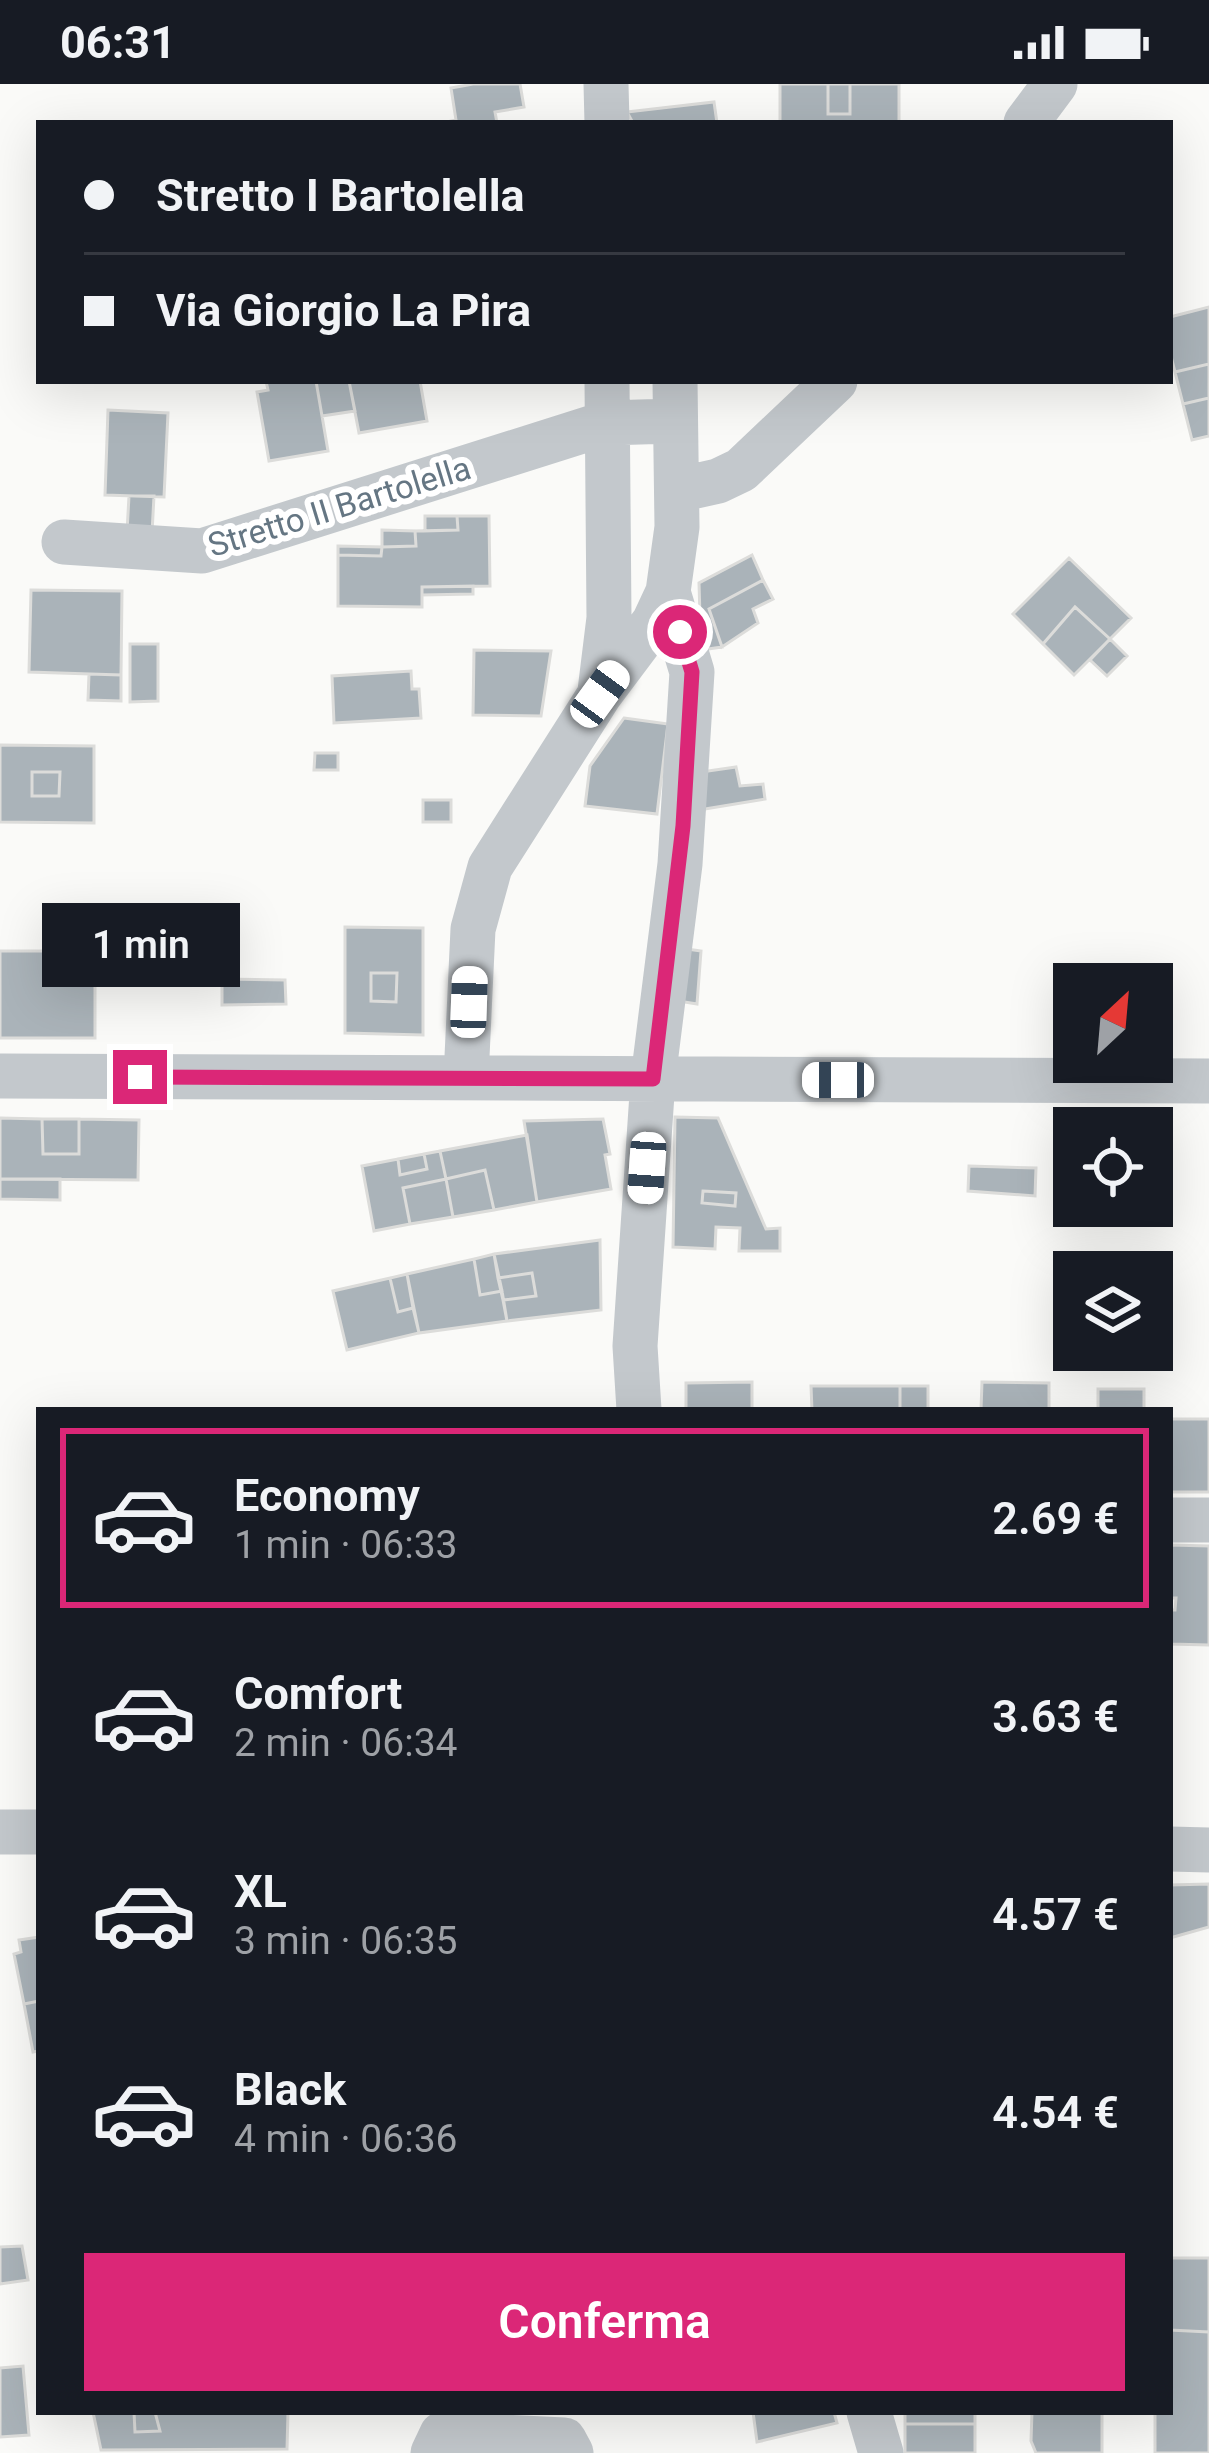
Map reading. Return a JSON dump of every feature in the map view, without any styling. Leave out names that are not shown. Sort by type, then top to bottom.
[{"type":"street","points":[[606,84],[607,120]]},
{"type":"street","points":[[1029,120],[1055,84]]},
{"type":"street","points":[[678,490],[741,470],[832,384]]},
{"type":"street","points":[[466,1078],[473,929],[490,867],[600,694],[654,622],[671,575],[678,490],[674,401]]},
{"type":"street","name":"Stretto II Bartolella","points":[[64,542],[202,551],[607,402],[674,401]]},
{"type":"street","points":[[600,694],[609,618],[607,402]]},
{"type":"street","points":[[609,560],[627,572],[671,575]]},
{"type":"street","points":[[639,1407],[634,1346],[653,1079],[680,865],[692,672],[671,575]]},
{"type":"street","points":[[0,1076],[1209,1082]]},
{"type":"street","points":[[1173,1520],[1209,1520]]},
{"type":"street","points":[[0,1832],[36,1832]]},
{"type":"street","points":[[1173,1849],[1209,1850]]},
{"type":"street","points":[[870,2415],[881,2453]]},
{"type":"street","points":[[433,2453],[442,2434],[564,2440],[571,2453]]},
{"type":"building","points":[[520,84],[524,107],[495,112],[496,120],[456,120],[451,88]]},
{"type":"building","points":[[780,84],[828,84],[828,114],[850,114],[850,84],[899,84],[899,120],[780,120]]},
{"type":"building","points":[[828,84],[850,84],[850,114],[828,114]]},
{"type":"building","points":[[714,102],[717,120],[631,120],[627,112]]},
{"type":"building","points":[[1209,307],[1209,364],[1175,372],[1173,316]]},
{"type":"building","points":[[1209,364],[1209,398],[1183,404],[1175,372]]},
{"type":"building","points":[[267,384],[317,384],[328,451],[269,461],[257,392],[268,390]]},
{"type":"building","points":[[317,384],[350,384],[355,411],[322,416]]},
{"type":"building","points":[[350,384],[421,384],[427,421],[359,433]]},
{"type":"building","points":[[1209,398],[1209,436],[1192,440],[1183,404]]},
{"type":"building","points":[[108,410],[168,413],[164,497],[105,495]]},
{"type":"building","points":[[129,496],[154,496],[152,533],[127,532]]},
{"type":"building","points":[[425,516],[457,516],[458,530],[425,531]]},
{"type":"building","points":[[457,516],[489,516],[490,586],[422,587],[422,607],[338,606],[338,555],[381,556],[382,547],[416,546],[415,531],[458,530]]},
{"type":"building","points":[[382,530],[415,531],[416,546],[382,547]]},
{"type":"building","points":[[338,546],[382,547],[381,556],[338,555]]},
{"type":"building","points":[[752,555],[763,580],[709,609],[722,647],[701,650],[699,583]]},
{"type":"building","points":[[1069,558],[1131,618],[1110,639],[1075,607],[1043,644],[1013,614]]},
{"type":"building","points":[[763,580],[773,599],[753,609],[758,623],[722,647],[709,609]]},
{"type":"building","points":[[473,586],[473,594],[422,595],[422,587]]},
{"type":"building","points":[[31,590],[122,591],[121,675],[29,672]]},
{"type":"building","points":[[1075,607],[1110,639],[1074,675],[1043,644]]},
{"type":"building","points":[[1110,639],[1127,656],[1107,676],[1090,660]]},
{"type":"building","points":[[130,644],[158,644],[158,701],[130,702]]},
{"type":"building","points":[[474,650],[551,651],[541,716],[473,715]]},
{"type":"building","points":[[411,671],[412,689],[419,689],[421,718],[334,723],[332,676]]},
{"type":"building","points":[[89,674],[121,675],[121,701],[88,700]]},
{"type":"building","points":[[624,718],[668,724],[657,814],[585,806],[590,766]]},
{"type":"building","points":[[0,745],[94,746],[94,823],[0,822]]},
{"type":"building","points":[[315,753],[338,753],[338,770],[314,770]]},
{"type":"building","points":[[736,767],[740,786],[763,784],[765,799],[699,810],[701,772]]},
{"type":"building","points":[[32,772],[60,772],[59,796],[32,796]]},
{"type":"building","points":[[423,800],[451,800],[451,822],[423,822]]},
{"type":"building","points":[[345,927],[423,928],[423,1035],[345,1033]]},
{"type":"building","points":[[680,948],[701,951],[697,1004],[672,1000]]},
{"type":"building","points":[[0,951],[95,951],[95,1038],[0,1038]]},
{"type":"building","points":[[371,973],[397,973],[396,1002],[371,1001]]},
{"type":"building","points":[[222,979],[285,980],[286,1004],[222,1005]]},
{"type":"building","points":[[675,1117],[718,1118],[766,1229],[780,1228],[780,1251],[739,1251],[740,1228],[716,1227],[715,1249],[673,1247]]},
{"type":"building","points":[[0,1118],[42,1119],[43,1154],[79,1154],[79,1119],[139,1120],[138,1180],[0,1179]]},
{"type":"building","points":[[42,1119],[79,1119],[79,1154],[43,1154]]},
{"type":"building","points":[[603,1119],[611,1189],[537,1202],[524,1121]]},
{"type":"building","points":[[527,1135],[537,1202],[494,1210],[485,1170],[446,1179],[440,1151]]},
{"type":"building","points":[[440,1151],[446,1179],[403,1188],[410,1224],[374,1231],[362,1166],[398,1159],[400,1175],[427,1169],[424,1154]]},
{"type":"building","points":[[424,1154],[427,1169],[400,1175],[398,1159]]},
{"type":"building","points":[[969,1166],[1036,1168],[1035,1196],[968,1191]]},
{"type":"building","points":[[485,1170],[494,1210],[453,1217],[446,1179]]},
{"type":"building","points":[[0,1179],[60,1179],[60,1200],[0,1199]]},
{"type":"building","points":[[446,1179],[453,1217],[410,1224],[403,1188]]},
{"type":"building","points":[[703,1191],[736,1193],[735,1206],[702,1203]]},
{"type":"building","points":[[600,1240],[601,1310],[507,1321],[503,1300],[536,1296],[532,1273],[498,1278],[494,1254]]},
{"type":"building","points":[[494,1254],[502,1291],[480,1295],[474,1259]]},
{"type":"building","points":[[474,1259],[480,1295],[502,1291],[507,1321],[419,1333],[407,1274]]},
{"type":"building","points":[[532,1273],[536,1296],[503,1300],[498,1278]]},
{"type":"building","points":[[407,1274],[413,1308],[398,1312],[390,1278]]},
{"type":"building","points":[[390,1278],[398,1312],[413,1308],[419,1333],[347,1350],[333,1291]]},
{"type":"building","points":[[752,1382],[752,1407],[686,1407],[686,1383]]},
{"type":"building","points":[[982,1382],[1049,1383],[1049,1407],[981,1407]]},
{"type":"building","points":[[811,1386],[900,1386],[900,1407],[812,1407]]},
{"type":"building","points":[[900,1386],[928,1386],[928,1407],[900,1407]]},
{"type":"building","points":[[1098,1389],[1144,1389],[1144,1407],[1098,1407]]},
{"type":"building","points":[[1173,1419],[1209,1419],[1209,1492],[1173,1492]]},
{"type":"building","points":[[1173,1545],[1209,1546],[1209,1645],[1173,1644]]},
{"type":"building","points":[[1209,1884],[1209,1927],[1173,1937],[1173,1885]]},
{"type":"building","points":[[36,1937],[36,2002],[24,2004],[14,1954],[21,1952],[19,1940]]},
{"type":"building","points":[[36,2002],[36,2052],[33,2052],[24,2004]]},
{"type":"building","points":[[22,2246],[28,2280],[0,2284],[0,2247]]},
{"type":"building","points":[[1173,2258],[1209,2258],[1209,2332],[1173,2330]]},
{"type":"building","points":[[1173,2330],[1209,2332],[1209,2453],[1155,2453],[1155,2415],[1173,2415]]},
{"type":"building","points":[[23,2366],[29,2435],[0,2437],[0,2368]]},
{"type":"building","points":[[94,2415],[288,2415],[287,2449],[101,2450]]},
{"type":"building","points":[[134,2415],[156,2415],[160,2431],[135,2432]]},
{"type":"building","points":[[753,2415],[835,2415],[837,2423],[757,2442]]},
{"type":"building","points":[[905,2415],[975,2415],[975,2424],[905,2424]]},
{"type":"building","points":[[1032,2415],[1102,2415],[1102,2453],[1036,2453],[1031,2441]]},
{"type":"building","points":[[905,2424],[975,2424],[975,2453],[905,2453]]},
{"type":"route","points":[[140,1077],[653,1079],[683,826],[692,672],[680,632]]}]
